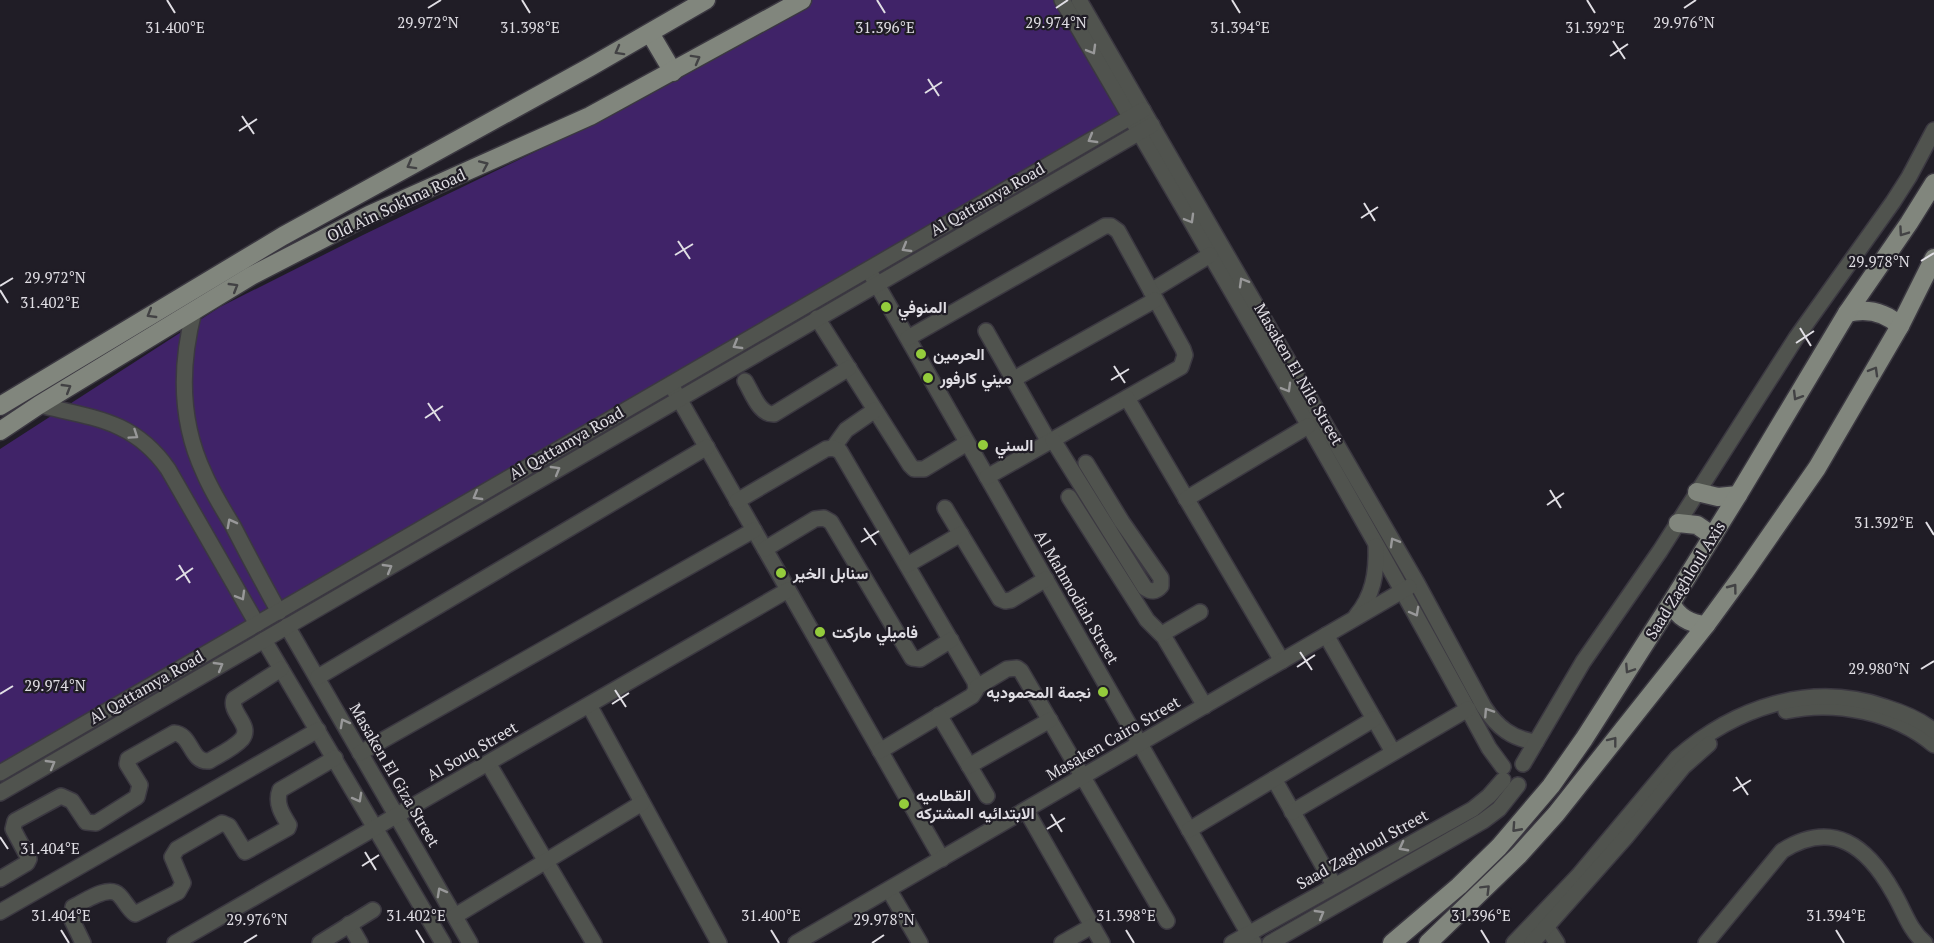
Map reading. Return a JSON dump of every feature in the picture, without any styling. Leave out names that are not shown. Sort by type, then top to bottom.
[{"type":"main road","name":"Old Ain Sokhna Road","points":[[0,406],[283,236],[706,0]]},
{"type":"main road","name":"Old Ain Sokhna Road","points":[[0,431],[251,276],[333,233],[542,139],[673,72],[802,0]]},
{"type":"main road","points":[[650,33],[673,72]]},
{"type":"main road","name":"Saad Zaghloul Axis","points":[[1392,943],[1459,886],[1499,848],[1526,818],[1584,739],[1713,536],[1847,313],[1934,183]]},
{"type":"main road","points":[[1428,943],[1511,864],[1556,814],[1706,625],[1782,521],[1817,468],[1900,326],[1934,258]]},
{"type":"main road","points":[[1847,313],[1861,310],[1875,312],[1889,317],[1900,326]]},
{"type":"main road","points":[[1697,492],[1718,498],[1738,495]]},
{"type":"main road","points":[[1678,523],[1697,525],[1713,536]]},
{"type":"main road","points":[[1671,603],[1682,618],[1706,625]]},
{"type":"street","name":"Masaken El Nile Street","points":[[1062,0],[1137,113]]},
{"type":"street","name":"Masaken El Nile Street","points":[[1079,0],[1146,129],[1417,583],[1484,707],[1493,720],[1512,735],[1536,742]]},
{"type":"street","name":"Al Qattamya Road","points":[[0,773],[1137,113]]},
{"type":"street","name":"Masaken El Nile Street","points":[[1146,129],[1210,255],[1376,543],[1503,774]]},
{"type":"street","name":"Al Qattamya Road","points":[[0,793],[1146,129]]},
{"type":"street","points":[[1270,943],[1448,842],[1492,815],[1506,801],[1526,776],[1523,764],[1583,662],[1678,523],[1796,339],[1893,202],[1934,130]]},
{"type":"street","points":[[908,338],[1107,225],[1118,231],[1183,349],[1184,361],[1176,371],[987,477]]},
{"type":"street","points":[[1014,380],[1153,295],[1210,255]]},
{"type":"street","name":"Al Mahmodiah Street","points":[[868,269],[1251,938]]},
{"type":"street","points":[[194,311],[185,356],[184,386],[187,416],[194,446],[204,474],[279,612]]},
{"type":"street","points":[[817,318],[914,469],[924,469],[967,443]]},
{"type":"street","points":[[986,331],[1051,441],[1116,526],[1086,463]]},
{"type":"street","points":[[745,381],[761,409],[774,414],[849,368]]},
{"type":"street","points":[[670,384],[942,859]]},
{"type":"street","points":[[1127,398],[1282,661]]},
{"type":"street","points":[[39,405],[115,424],[135,434],[152,449],[168,469],[257,624]]},
{"type":"street","points":[[833,448],[846,430],[875,410]]},
{"type":"street","points":[[1186,499],[1308,426]]},
{"type":"street","points":[[318,677],[706,447]]},
{"type":"street","points":[[737,501],[826,449],[833,448],[843,455],[976,687]]},
{"type":"street","points":[[1068,497],[1147,620],[1162,634],[1205,706]]},
{"type":"street","points":[[945,507],[1002,601],[1011,600],[1046,579]]},
{"type":"street","points":[[765,549],[815,519],[828,519],[912,658],[918,659],[951,640]]},
{"type":"street","points":[[360,753],[754,530]]},
{"type":"street","points":[[908,565],[961,534]]},
{"type":"street","points":[[1353,620],[1372,590],[1376,568],[1376,543]]},
{"type":"street","name":"Masaken Cairo Street","points":[[796,943],[1417,583]]},
{"type":"street","name":"Al Souq Street","points":[[175,943],[788,590]]},
{"type":"street","points":[[1162,634],[1200,612]]},
{"type":"street","name":"Masaken El Giza Street","points":[[287,626],[470,943]]},
{"type":"street","points":[[1326,635],[1393,752]]},
{"type":"street","points":[[264,640],[443,943]]},
{"type":"street","points":[[880,750],[972,696],[976,687],[1007,669],[1017,668],[1021,671],[1084,776],[1167,921]]},
{"type":"street","points":[[0,879],[27,864],[29,859],[13,829],[15,821],[62,796],[72,801],[86,822],[96,824],[134,800],[140,793],[140,785],[127,764],[128,759],[174,733],[184,737],[199,759],[209,761],[244,736],[244,726],[233,707],[234,699],[281,669]]},
{"type":"street","points":[[1528,941],[1677,758],[1701,738],[1729,721],[1748,712],[1789,700],[1813,697],[1850,698],[1875,703],[1899,712],[1934,731]]},
{"type":"street","points":[[589,705],[719,943]]},
{"type":"street","points":[[1544,922],[1626,837],[1683,767],[1717,739],[1743,724],[1771,714],[1813,707],[1849,709],[1893,720],[1934,745]]},
{"type":"street","points":[[1292,812],[1468,709]]},
{"type":"street","points":[[939,716],[987,796]]},
{"type":"street","points":[[1189,830],[1374,719]]},
{"type":"street","points":[[969,766],[1050,720]]},
{"type":"street","points":[[0,912],[318,730]]},
{"type":"street","points":[[83,943],[71,918],[73,907],[112,891],[120,896],[135,914],[178,892],[183,883],[172,857],[177,849],[222,823],[229,826],[245,852],[288,828],[289,825],[278,803],[280,790],[335,758]]},
{"type":"street","points":[[1518,785],[1509,785],[1503,774],[1512,761],[1523,764]]},
{"type":"street","points":[[488,763],[594,943]]},
{"type":"street","name":"Saad Zaghloul Street","points":[[1232,943],[1251,938],[1334,885],[1482,803],[1503,774]]},
{"type":"street","points":[[1274,779],[1334,885]]},
{"type":"street","points":[[455,916],[642,803]]},
{"type":"street","points":[[1026,810],[1102,943]]},
{"type":"street","points":[[1440,827],[1448,842]]},
{"type":"street","points":[[1707,943],[1782,852],[1796,843],[1812,838],[1831,837],[1858,848],[1869,858],[1894,893],[1918,941]]},
{"type":"street","points":[[889,890],[920,943]]},
{"type":"street","points":[[320,943],[373,910]]},
{"type":"street","points":[[1544,922],[1557,943]]},
{"type":"street","points":[[349,924],[360,943]]},
{"type":"street","points":[[1062,943],[1092,926]]},
{"type":"shaded area","points":[[807,0],[1063,0],[1130,116],[0,765],[0,449],[220,307],[543,148],[673,72]]},
{"type":"place","name":"المنوفي","points":[[886,307]]},
{"type":"place","name":"الحرمين","points":[[921,354]]},
{"type":"place","name":"ميني كارفور","points":[[928,378]]},
{"type":"place","name":"السني","points":[[983,445]]},
{"type":"place","name":"سنابل الخير","points":[[781,573]]},
{"type":"place","name":"فاميلي ماركت","points":[[820,632]]},
{"type":"place","name":"نجمة المحموديه","points":[[1103,692]]},
{"type":"place","name":"القطاميه الابتدائيه المشتركه","points":[[904,804]]}]
